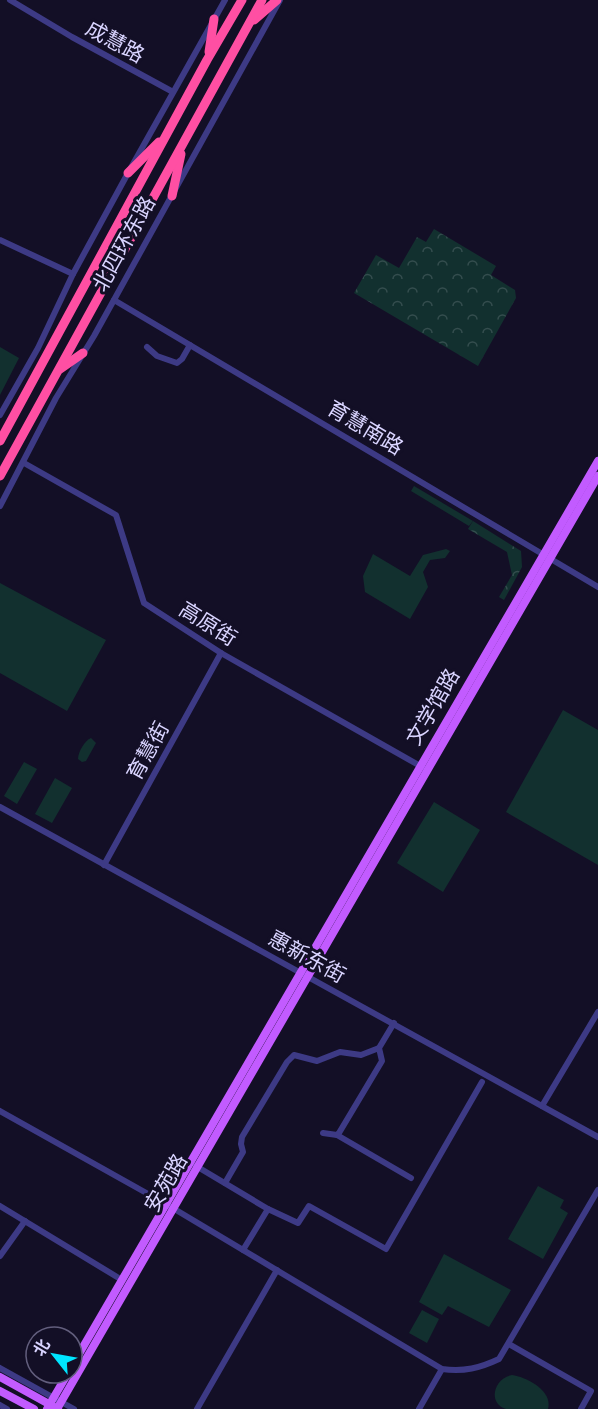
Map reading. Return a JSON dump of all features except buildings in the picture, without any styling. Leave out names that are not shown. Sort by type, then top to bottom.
[{"type":"highway","name":"北四环东路","points":[[0,441],[207,60],[242,0]]},
{"type":"highway","name":"北四环东路","points":[[0,476],[262,0]]},
{"type":"highway","points":[[248,25],[278,0]]},
{"type":"highway","points":[[207,60],[214,19]]},
{"type":"highway","points":[[128,173],[167,134]]},
{"type":"highway","points":[[172,196],[183,144]]},
{"type":"highway","points":[[58,370],[83,353]]},
{"type":"main road","name":"文学馆路","points":[[303,974],[546,557],[598,460]]},
{"type":"main road","name":"文学馆路","points":[[546,557],[598,476]]},
{"type":"main road","name":"安苑路","points":[[84,1345],[122,1280],[196,1166],[303,974]]},
{"type":"main road","name":"安苑路","points":[[55,1406],[303,974]]},
{"type":"main road","points":[[0,1377],[55,1406],[63,1385]]},
{"type":"main road","points":[[0,1390],[34,1409]]},
{"type":"street","name":"成慧路","points":[[10,0],[72,37],[174,92]]},
{"type":"street","name":"北四环东路","points":[[0,415],[38,348],[74,274],[128,173],[225,0]]},
{"type":"street","name":"北四环东路","points":[[0,506],[56,398],[114,300],[278,0]]},
{"type":"street","points":[[0,240],[74,274]]},
{"type":"street","name":"育慧南路","points":[[114,300],[598,587]]},
{"type":"street","points":[[147,347],[157,356],[177,363],[190,345]]},
{"type":"street","name":"高原街","points":[[24,463],[116,515],[144,603],[222,653],[423,768]]},
{"type":"street","name":"育慧街","points":[[104,865],[222,653]]},
{"type":"street","name":"惠新东街","points":[[0,807],[598,1137]]},
{"type":"street","points":[[543,1106],[598,1012]]},
{"type":"street","points":[[225,1183],[243,1152],[242,1137],[286,1062],[294,1055],[317,1061],[340,1052],[361,1055],[379,1048],[394,1023]]},
{"type":"street","points":[[337,1135],[382,1061],[379,1048]]},
{"type":"street","points":[[196,1166],[268,1209],[298,1223],[309,1206],[386,1249],[482,1082]]},
{"type":"street","points":[[0,1111],[169,1206],[442,1370],[460,1371],[482,1367],[499,1359],[598,1190]]},
{"type":"street","points":[[323,1133],[337,1135],[411,1178]]},
{"type":"street","points":[[0,1206],[122,1280]]},
{"type":"street","points":[[243,1250],[268,1209]]},
{"type":"street","points":[[0,1256],[25,1221]]},
{"type":"street","points":[[196,1409],[277,1270]]},
{"type":"street","points":[[509,1344],[591,1391],[581,1409]]},
{"type":"street","points":[[0,1368],[55,1406],[74,1409]]},
{"type":"street","points":[[419,1409],[442,1370]]},
{"type":"street","points":[[0,1405],[7,1409]]},
{"type":"green space","points":[[434,229],[496,266],[491,275],[515,290],[516,298],[478,366],[354,293],[376,255],[399,268],[417,237],[426,242]]},
{"type":"green space","points":[[0,347],[19,358],[0,395]]},
{"type":"green space","points":[[414,486],[473,521],[469,526],[411,491]]},
{"type":"green space","points":[[473,521],[521,551],[522,567],[504,600],[499,597],[512,575],[507,552],[468,529]]},
{"type":"green space","points":[[446,549],[450,551],[445,558],[430,560],[423,572],[428,587],[410,619],[365,592],[363,576],[373,554],[410,576],[423,555]]},
{"type":"green space","points":[[0,583],[106,640],[67,711],[0,673]]},
{"type":"green space","points":[[563,710],[598,730],[598,865],[506,812]]},
{"type":"green space","points":[[91,738],[96,743],[86,761],[82,762],[78,759],[79,753]]},
{"type":"green space","points":[[24,762],[37,769],[17,804],[4,796]]},
{"type":"green space","points":[[55,778],[72,788],[52,823],[35,814]]},
{"type":"green space","points":[[434,802],[480,830],[443,892],[397,863]]},
{"type":"green space","points":[[538,1186],[564,1200],[560,1208],[568,1213],[543,1259],[508,1239]]},
{"type":"green space","points":[[444,1254],[511,1290],[489,1327],[448,1306],[442,1315],[419,1302]]},
{"type":"green space","points":[[422,1310],[439,1319],[427,1343],[409,1333]]},
{"type":"green space","points":[[512,1375],[538,1386],[547,1396],[548,1409],[506,1409],[500,1406],[495,1396],[497,1385]]}]
